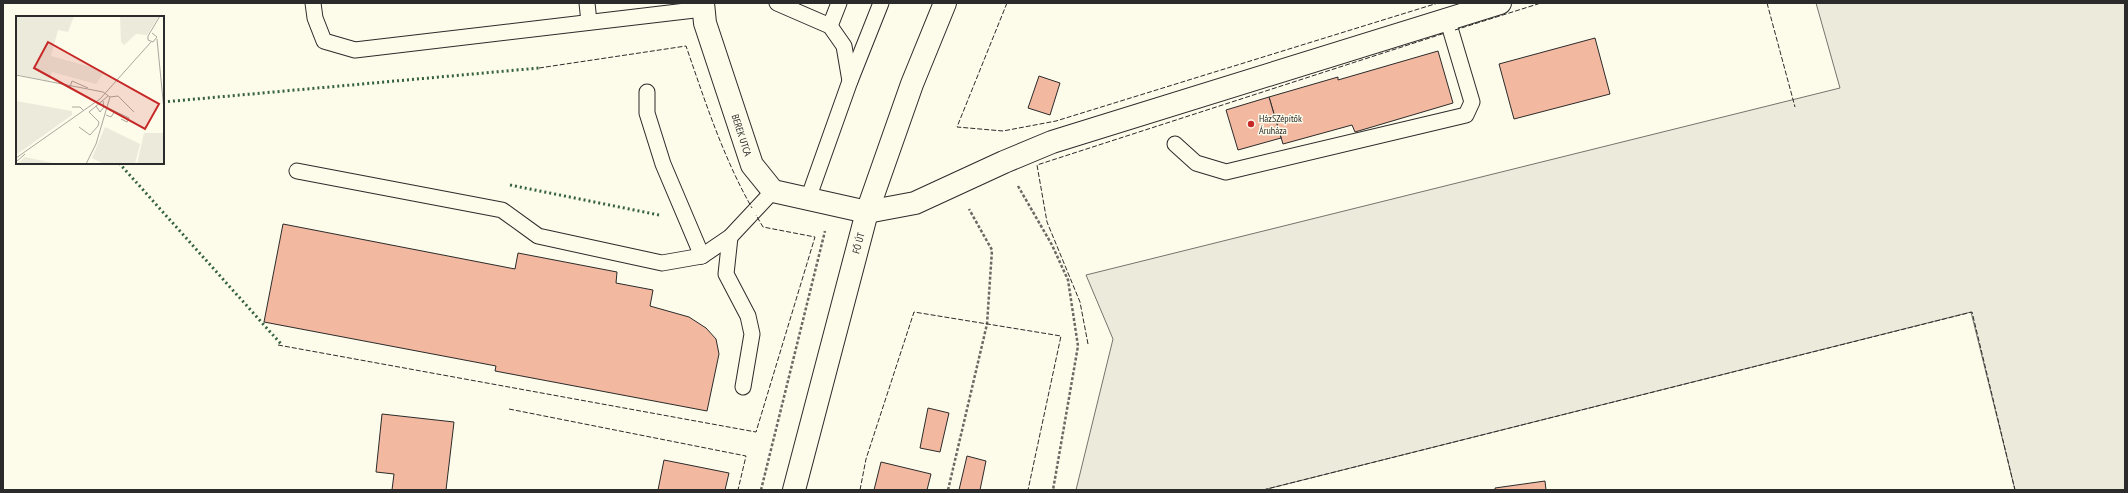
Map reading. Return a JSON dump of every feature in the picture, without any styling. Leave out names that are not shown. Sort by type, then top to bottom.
[{"type":"street","name":"FŐ ÚT","points":[[794,490],[867,212],[912,84],[945,3]]},
{"type":"street","points":[[773,191],[867,212],[915,203],[956,186],[1004,162],[1052,142],[1447,18],[1500,3]]},
{"type":"street","name":"BEREK UTCA","points":[[703,6],[705,23],[752,165],[773,191]]},
{"type":"lane","points":[[313,3],[315,18],[324,41],[355,50],[589,22],[703,6]]},
{"type":"lane","points":[[587,3],[589,22]]},
{"type":"lane","points":[[777,3],[830,26],[844,46],[850,81]]},
{"type":"lane","points":[[830,26],[839,3]]},
{"type":"lane","points":[[818,201],[850,81],[881,3]]},
{"type":"lane","points":[[1175,144],[1196,163],[1226,172],[1466,115],[1472,102],[1447,18]]},
{"type":"lane","points":[[647,92],[647,114],[663,164],[702,256]]},
{"type":"lane","points":[[297,171],[502,210],[538,236],[662,263],[702,256],[730,237],[773,191]]},
{"type":"lane","points":[[730,237],[726,274],[748,316],[752,334],[743,387]]},
{"type":"path","points":[[1004,162],[1052,245],[1068,280],[1078,346],[1053,490]]},
{"type":"path","points":[[948,490],[987,324],[992,250],[956,186]]},
{"type":"path","points":[[761,490],[824,237],[818,201]]},
{"type":"shaded area","points":[[1816,3],[2125,3],[2125,490],[2015,490],[1971,312],[1263,490],[1076,490],[1113,339],[1086,275],[1840,88]]},
{"type":"building","points":[[1595,38],[1610,94],[1514,119],[1499,64]]},
{"type":"building","points":[[1438,51],[1453,103],[1355,132],[1352,125],[1283,144],[1269,97],[1338,77],[1338,80]]},
{"type":"building","points":[[1039,76],[1060,83],[1050,115],[1028,108]]},
{"type":"building","points":[[1269,97],[1281,138],[1238,150],[1226,110]]},
{"type":"building","points":[[283,224],[515,269],[518,253],[617,272],[616,283],[653,290],[650,306],[689,317],[706,328],[716,339],[719,354],[707,411],[495,371],[496,366],[264,322]]},
{"type":"building","points":[[928,408],[949,413],[940,452],[920,448]]},
{"type":"building","points":[[382,414],[454,422],[446,490],[392,490],[394,474],[376,472]]},
{"type":"building","points":[[967,456],[986,461],[980,490],[959,490]]},
{"type":"building","points":[[664,460],[729,473],[725,490],[658,490]]},
{"type":"building","points":[[881,462],[931,474],[927,490],[874,490]]},
{"type":"building","points":[[1545,481],[1546,490],[1495,490],[1495,488]]},
{"type":"hedge","points":[[164,102],[539,68]]},
{"type":"hedge","points":[[120,164],[281,344]]},
{"type":"hedge","points":[[510,185],[659,215]]},
{"type":"fence","points":[[1007,3],[957,127],[1003,131],[1056,121],[1438,3]]},
{"type":"fence","points":[[1455,30],[1541,3]]},
{"type":"fence","points":[[1767,3],[1795,107]]},
{"type":"fence","points":[[1088,344],[1080,302],[1047,222],[1037,165],[1445,33]]},
{"type":"fence","points":[[539,68],[686,46],[723,149],[752,208]]},
{"type":"fence","points":[[278,345],[756,432],[815,237],[763,227],[756,215]]},
{"type":"fence","points":[[860,490],[866,459],[914,312],[1061,336],[1028,490]]},
{"type":"fence","points":[[1263,490],[1972,312],[2015,490]]},
{"type":"fence","points":[[509,409],[746,456],[738,490]]},
{"type":"place","name":"HázSZépítők Áruháza","points":[[1251,124]]}]
